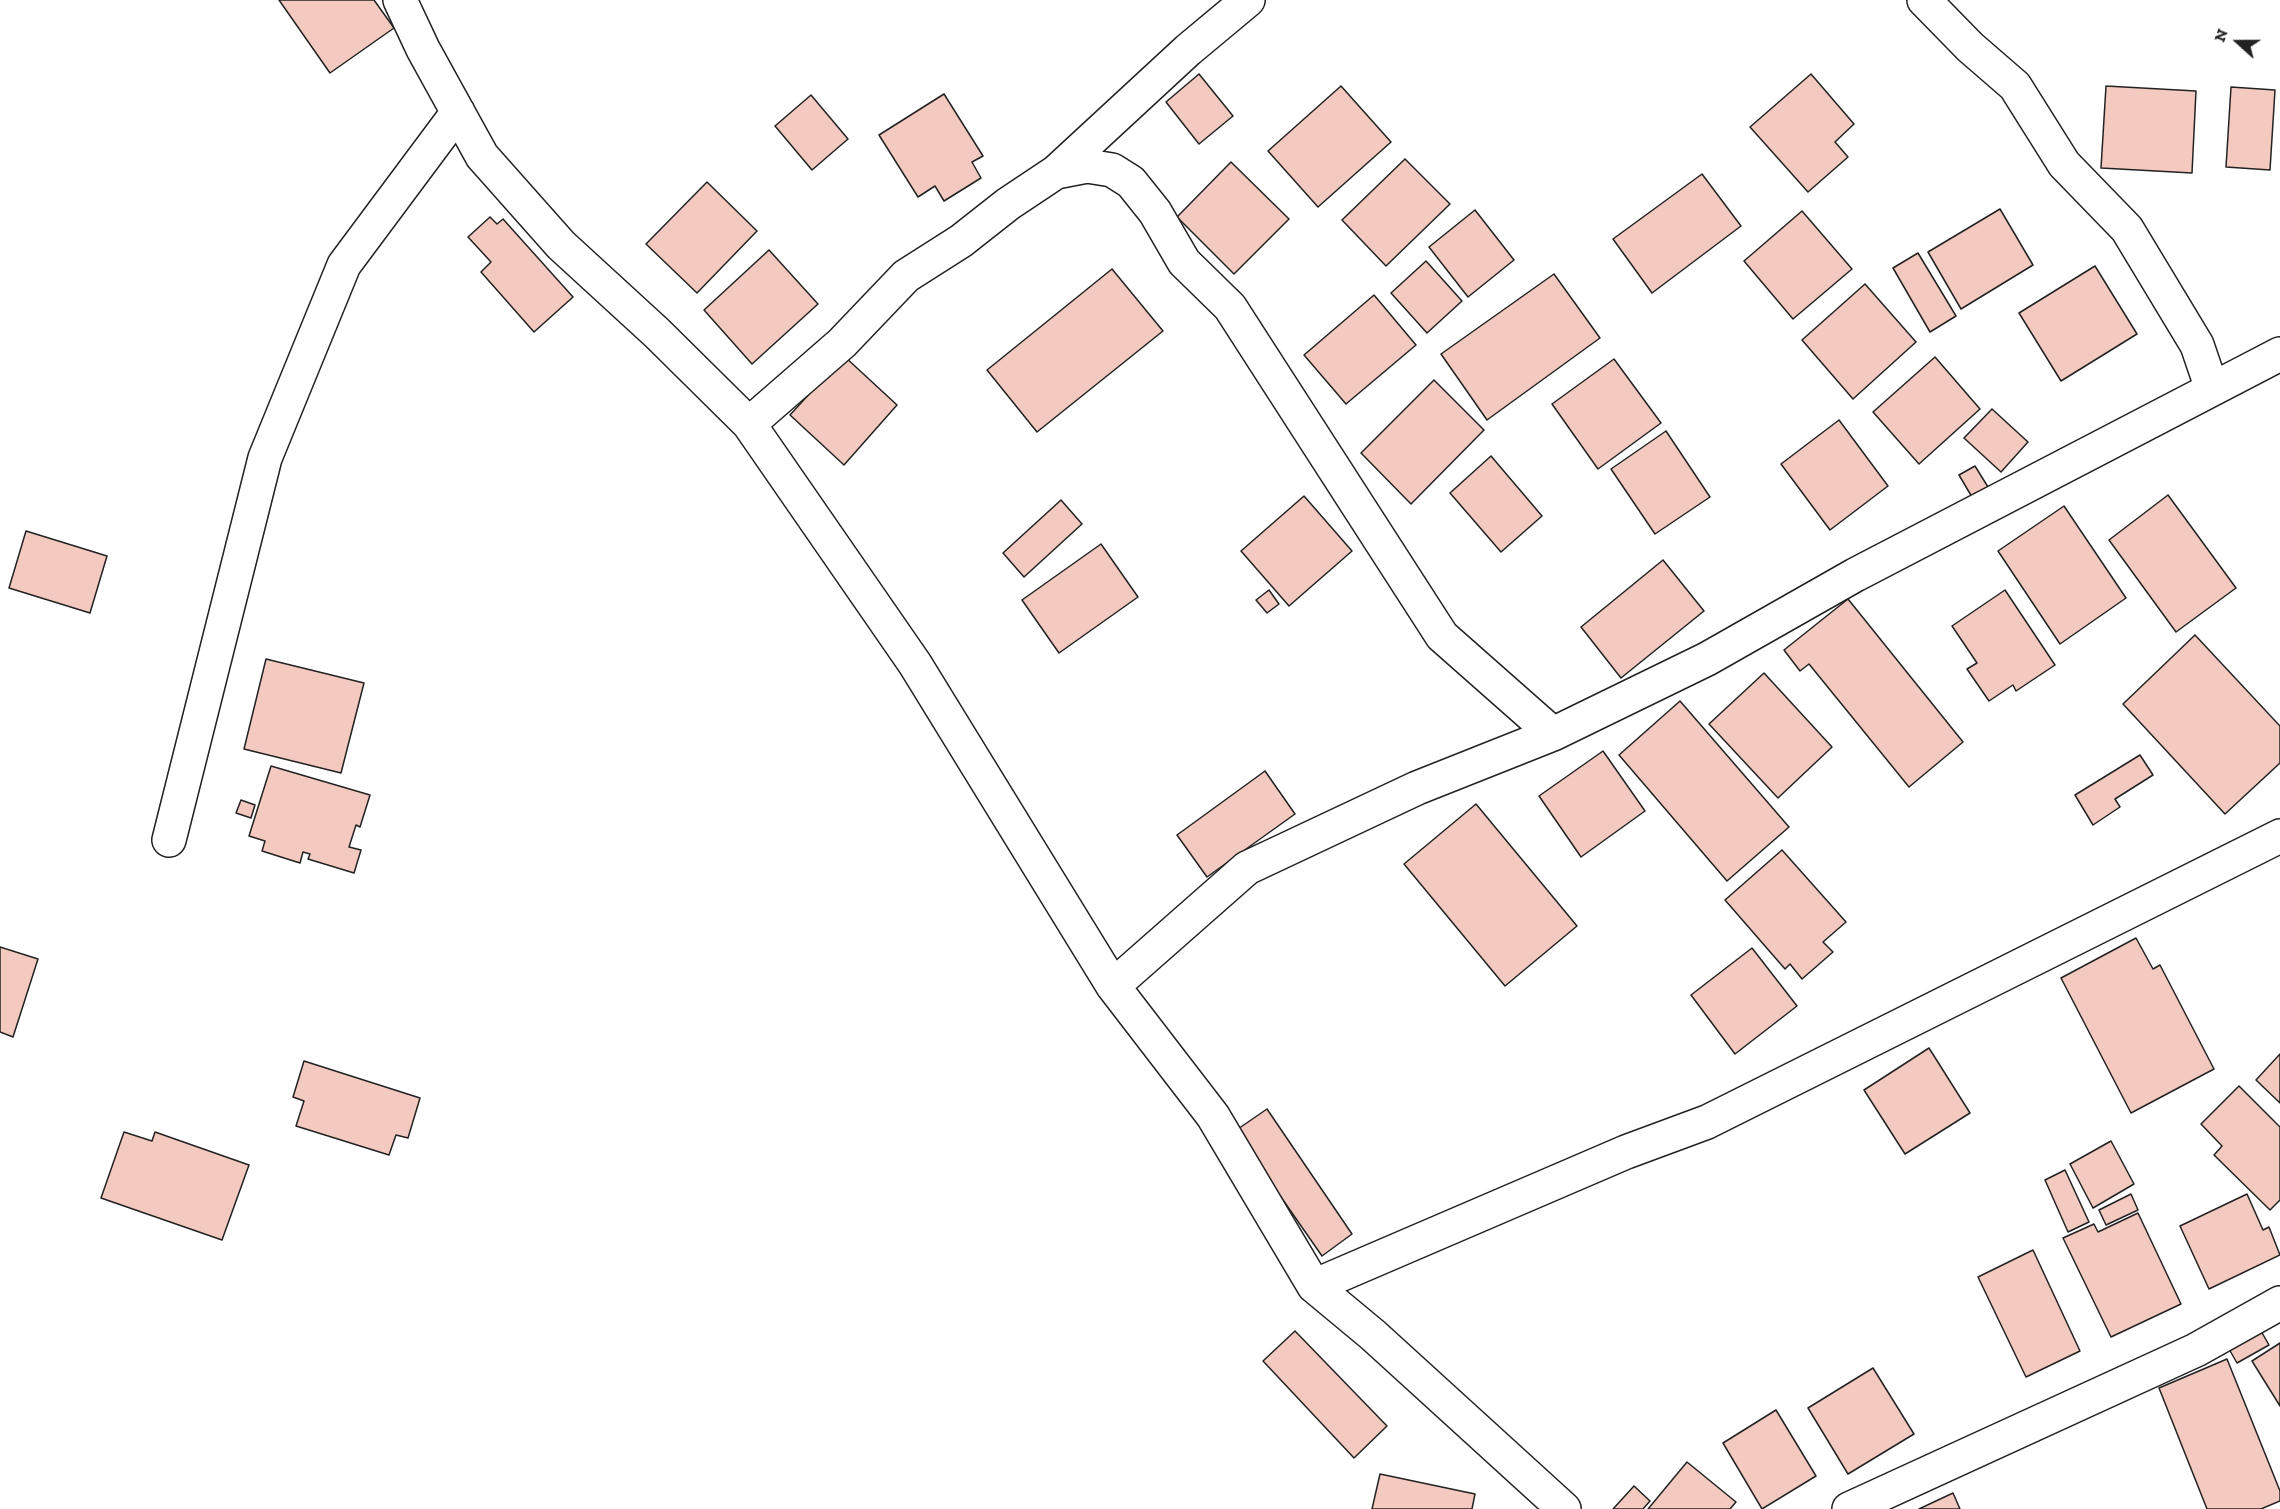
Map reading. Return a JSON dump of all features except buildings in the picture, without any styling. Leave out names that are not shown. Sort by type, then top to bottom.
[{"type":"street","points":[[400,0],[423,49],[482,156],[561,245],[657,333],[749,424],[915,664],[1113,986],[1213,1116],[1314,1286],[1373,1335],[1564,1509]]},
{"type":"street","points":[[749,424],[842,343],[906,276],[961,241],[1008,204],[1056,172],[1188,50],[1248,0]]},
{"type":"street","points":[[1924,0],[1970,47],[2015,86],[2064,164],[2127,229],[2197,345],[2212,389]]},
{"type":"street","points":[[169,840],[265,458],[344,265],[458,112]]},
{"type":"street","points":[[1056,172],[1087,166],[1112,170],[1131,182],[1155,212],[1184,262],[1230,307],[1442,636],[1553,734]]},
{"type":"street","points":[[1113,986],[1246,868],[1417,788],[1553,734],[1707,659],[1855,575],[2280,354]]},
{"type":"street","points":[[1314,1286],[1626,1152],[1707,1122],[2280,836]]},
{"type":"street","points":[[1849,1509],[2196,1350],[2280,1304]]}]
